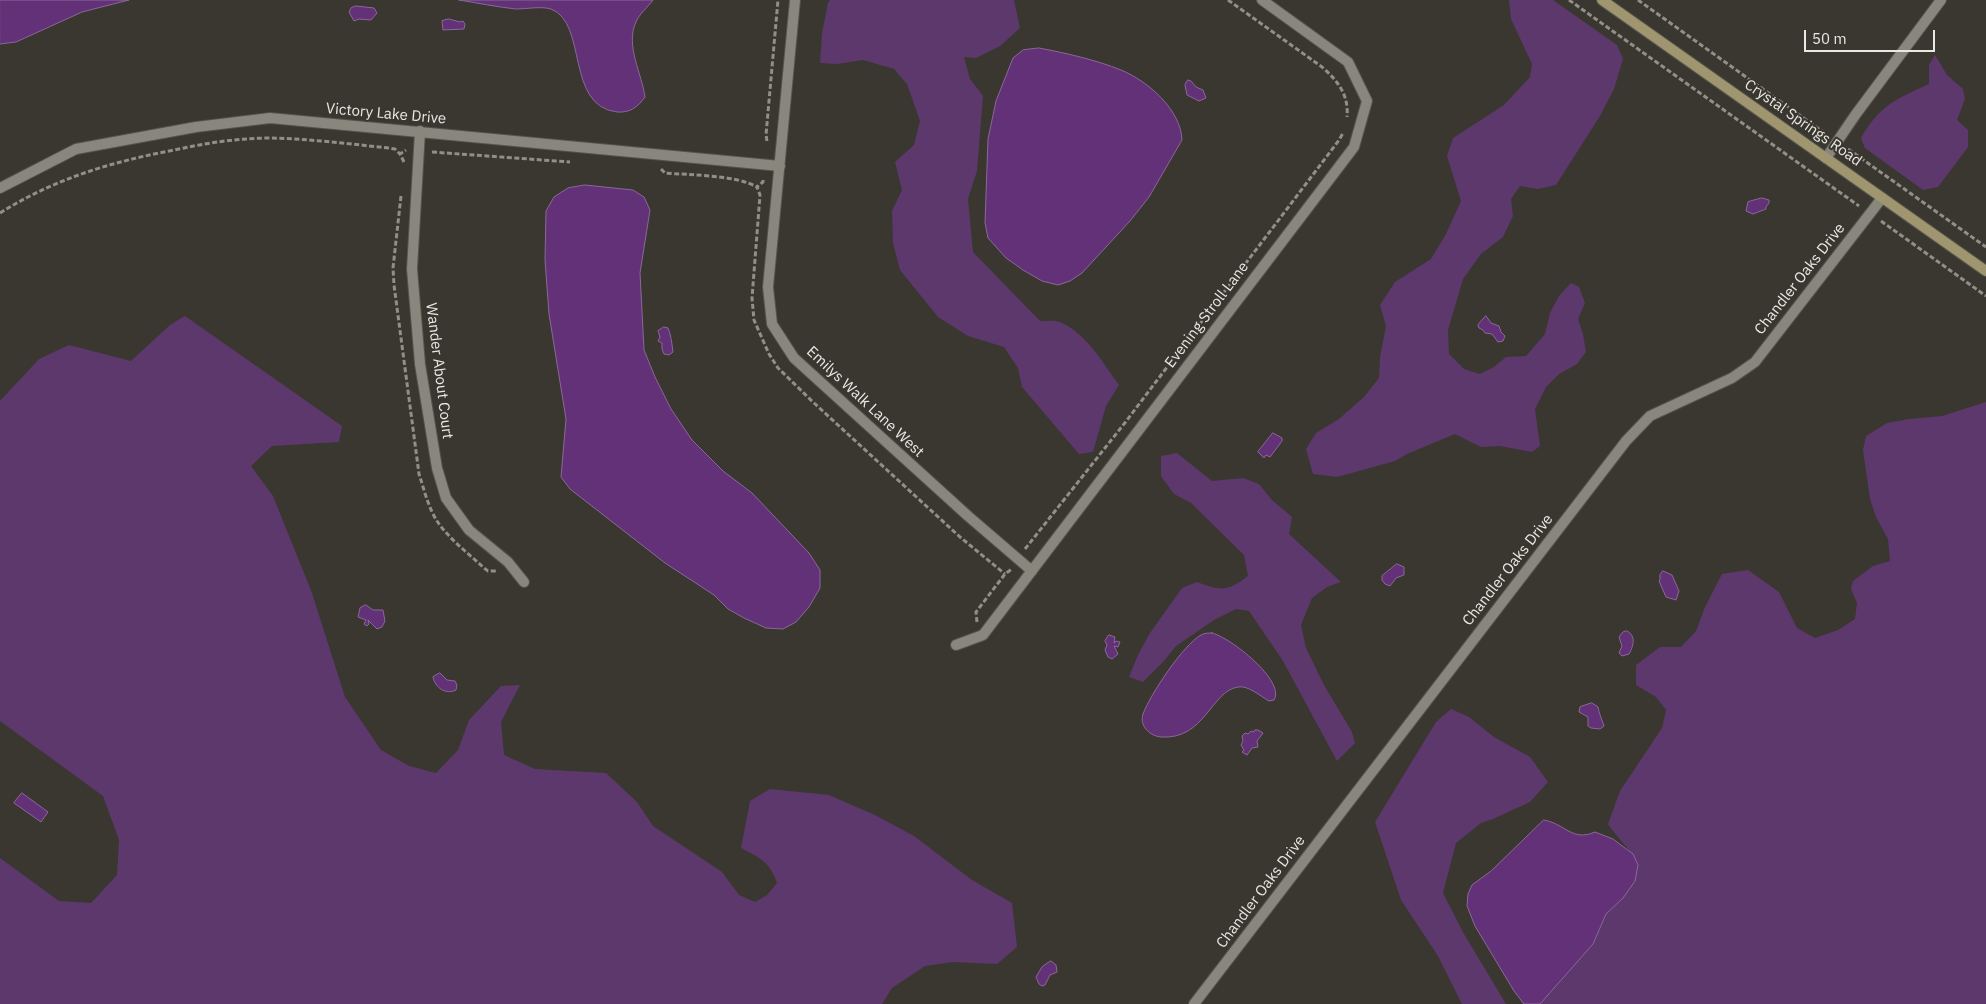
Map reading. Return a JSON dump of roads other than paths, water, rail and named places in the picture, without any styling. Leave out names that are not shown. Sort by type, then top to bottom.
[{"type":"street","name":"Emilys Walk Lane West","points":[[795,0],[768,287],[772,324],[794,358],[1032,571]]},
{"type":"street","name":"Evening Stroll Lane","points":[[956,645],[983,635],[1354,147],[1366,101],[1348,62],[1262,0]]},
{"type":"street","name":"Crystal Springs Road","points":[[1602,0],[1986,271]]},
{"type":"street","points":[[1826,158],[1941,0]]},
{"type":"street","name":"Victory Lake Drive","points":[[0,188],[76,149],[196,127],[270,118],[780,166]]},
{"type":"street","name":"Wander About Court","points":[[420,132],[412,269],[420,364],[437,468],[446,498],[470,530],[508,562],[524,582]]},
{"type":"street","name":"Chandler Oaks Drive","points":[[1194,1004],[1626,441],[1650,416],[1732,378],[1755,362],[1882,198]]}]
